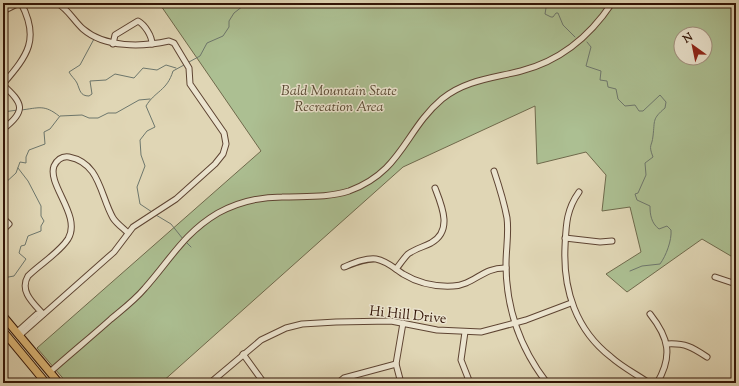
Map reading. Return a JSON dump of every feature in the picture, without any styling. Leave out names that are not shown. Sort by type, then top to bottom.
[{"type":"main road","points":[[3,316],[59,383]]},
{"type":"main road","points":[[3,331],[46,383]]},
{"type":"main road","points":[[10,340],[15,340],[18,334]]},
{"type":"main road","points":[[32,366],[36,362],[42,362]]},
{"type":"street","points":[[3,11],[20,3],[31,24],[32,35],[23,58],[3,84],[17,98],[20,108],[17,118],[3,129]]},
{"type":"street","points":[[18,334],[106,259],[137,224],[176,199],[215,164],[223,154],[226,144],[224,134],[190,84],[189,68],[174,43],[169,41],[152,44],[113,44],[99,40],[83,29],[66,6],[57,3]]},
{"type":"street","points":[[50,372],[136,298],[188,234],[201,224],[228,208],[246,202],[282,197],[328,196],[349,191],[368,182],[393,162],[427,114],[442,99],[453,91],[477,80],[524,70],[550,60],[573,46],[593,29],[612,3]]},
{"type":"street","points":[[113,44],[116,35],[138,21],[142,24],[151,37],[152,44]]},
{"type":"street","points":[[43,314],[27,295],[24,284],[28,276],[68,238],[72,228],[71,219],[53,170],[57,161],[62,158],[69,157],[89,167],[97,177],[114,220],[128,233]]},
{"type":"street","points":[[494,170],[507,218],[506,268],[509,300],[514,323],[532,362],[547,383]]},
{"type":"street","points":[[396,269],[408,255],[433,242],[442,230],[445,218],[444,210],[435,188]]},
{"type":"street","points":[[579,192],[569,209],[565,238],[566,278],[571,303],[583,328],[591,339],[612,358],[649,383]]},
{"type":"street","points":[[3,218],[9,224],[3,230]]},
{"type":"street","points":[[565,238],[600,242],[612,241]]},
{"type":"street","points":[[344,267],[357,261],[376,259],[388,263],[419,282],[437,286],[464,285],[490,269],[506,268]]},
{"type":"street","points":[[714,277],[736,284]]},
{"type":"street","name":"Hi Hill Drive","points":[[210,383],[243,354],[273,333],[302,324],[374,321],[403,323],[437,330],[481,332],[514,323],[571,303]]},
{"type":"street","points":[[650,314],[661,329],[667,344],[667,362],[657,383]]},
{"type":"street","points":[[401,383],[396,364],[403,323]]},
{"type":"street","points":[[464,332],[461,360],[470,383]]},
{"type":"street","points":[[667,344],[680,343],[707,357]]},
{"type":"street","points":[[243,354],[264,383]]},
{"type":"street","points":[[338,383],[344,378],[396,364]]},
{"type":"green space","name":"Bald Mountain State Recreation Area","points":[[159,3],[736,3],[736,259],[702,239],[627,292],[606,274],[641,252],[630,207],[602,211],[606,175],[586,152],[537,164],[535,106],[403,167],[161,383],[67,383],[37,348],[261,151]]},
{"type":"waterway","points":[[189,62],[200,56],[207,43],[223,36],[229,27],[229,21],[234,13],[247,3]]},
{"type":"waterway","points":[[544,3],[546,8],[545,14],[553,17],[556,13],[558,13],[563,25],[575,37]]},
{"type":"waterway","points":[[94,39],[80,65],[69,72],[81,92],[86,96],[92,94],[90,81],[106,80],[115,74],[134,78],[143,68],[157,70],[166,65],[176,68]]},
{"type":"waterway","points":[[587,42],[591,47],[586,66],[601,71],[600,80],[607,81],[608,87],[616,89],[618,99],[625,106],[635,105],[639,111],[643,111],[660,95],[666,102],[665,108],[655,120],[651,148],[653,157],[645,163],[646,175],[638,193],[635,194],[637,200],[650,206],[650,212],[656,227],[659,229],[667,226],[671,230],[670,243],[660,264],[642,266],[630,271]]},
{"type":"waterway","points":[[152,212],[140,204],[137,187],[145,166],[141,155],[140,140],[147,131],[155,127],[146,106],[149,101],[168,83],[173,71],[184,65]]},
{"type":"waterway","points":[[3,185],[16,173],[20,162],[26,163],[26,157],[29,150],[45,144],[44,132],[50,129],[60,116],[82,115],[89,118],[98,118],[108,113],[116,113],[139,100],[150,99]]},
{"type":"waterway","points":[[21,110],[45,108],[59,116]]},
{"type":"waterway","points":[[3,112],[18,110]]},
{"type":"waterway","points":[[3,278],[14,276],[26,259],[19,253],[21,246],[25,245],[28,236],[41,231],[41,226],[44,221],[41,216],[41,206],[28,181],[18,168]]},
{"type":"waterway","points":[[156,215],[171,224],[183,239]]},
{"type":"waterway","points":[[187,243],[191,247]]}]
